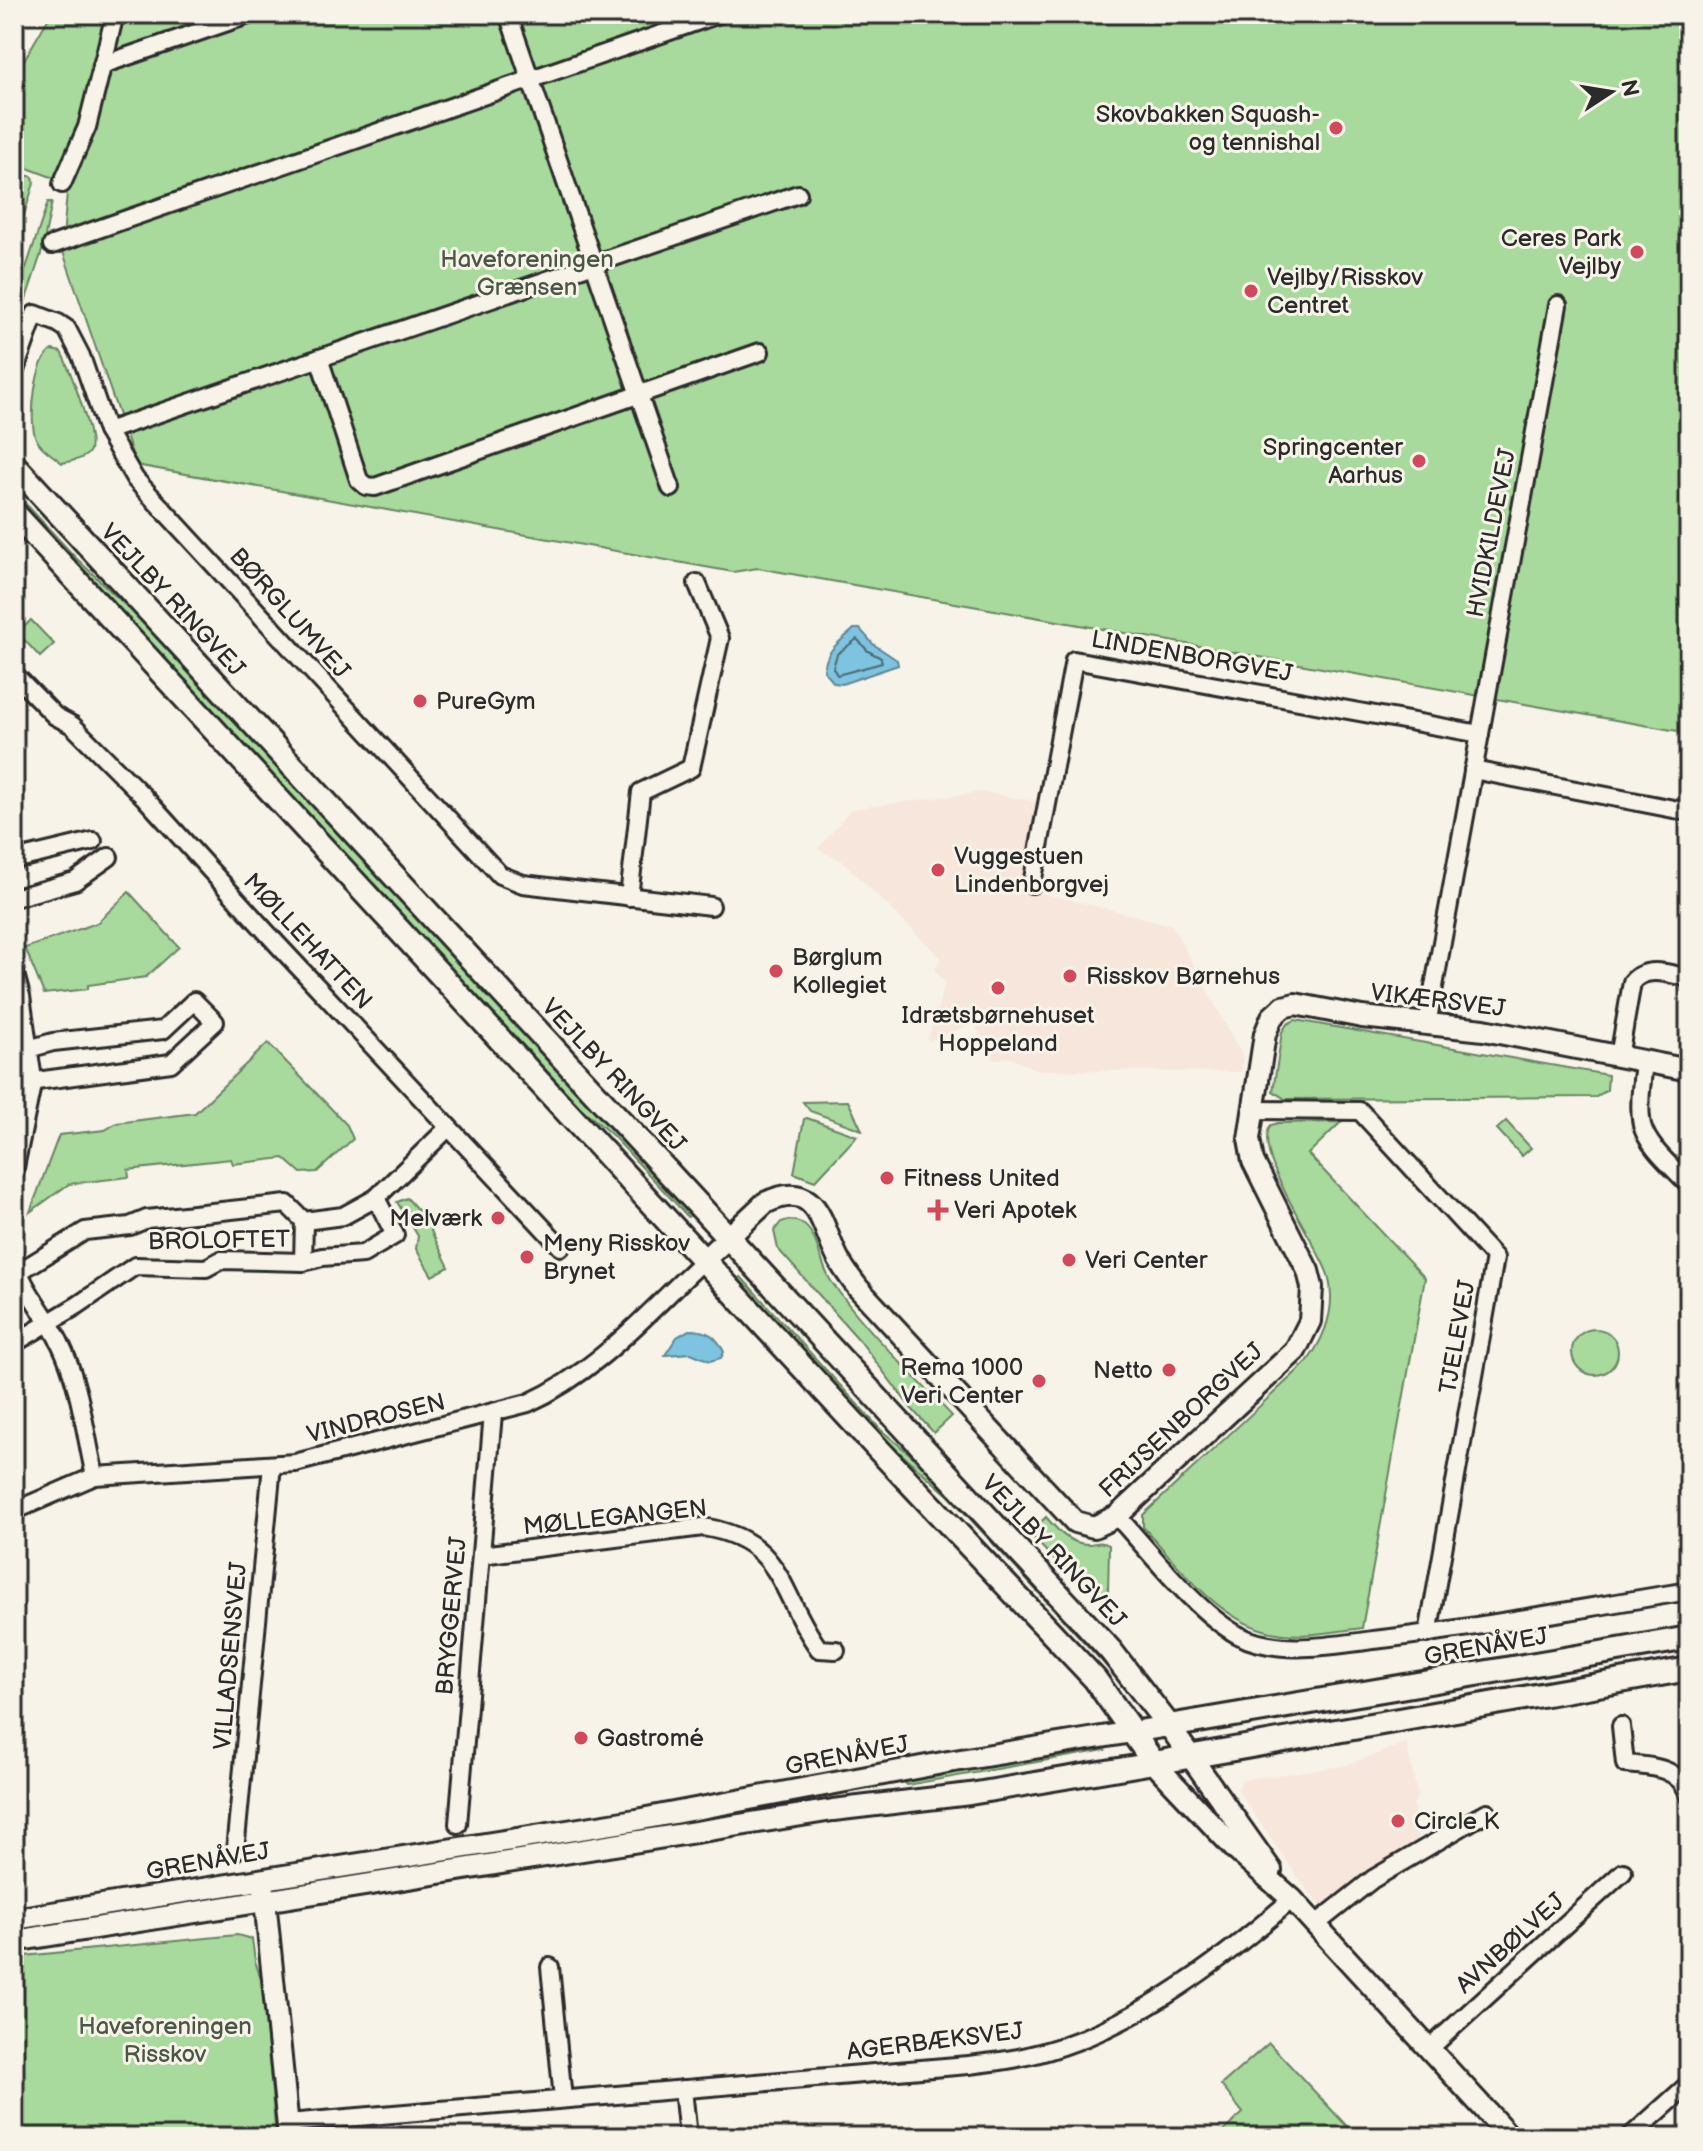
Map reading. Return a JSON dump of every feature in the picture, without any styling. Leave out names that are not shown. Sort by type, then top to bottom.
[{"type":"main road","name":"VEJLBY RINGVEJ","points":[[14,465],[1111,1651],[1169,1726]]},
{"type":"main road","points":[[14,513],[1095,1679],[1154,1763]]},
{"type":"main road","name":"GRENÅVEJ","points":[[1169,1726],[1689,1638]]},
{"type":"main road","name":"GRENÅVEJ","points":[[1154,1763],[1689,1669]]},
{"type":"street","points":[[62,184],[87,127],[115,14]]},
{"type":"street","points":[[102,65],[251,14]]},
{"type":"street","points":[[508,14],[671,488]]},
{"type":"street","points":[[52,245],[719,14]]},
{"type":"street","points":[[107,431],[798,194]]},
{"type":"street","name":"HVIDKILDEVEJ","points":[[1427,1025],[1558,305]]},
{"type":"street","name":"BØRGLUMVEJ","points":[[14,373],[35,314],[67,329],[81,356],[107,431],[122,461],[159,507],[500,875],[523,884],[711,906]]},
{"type":"street","points":[[319,358],[359,480],[366,486],[375,487],[760,352]]},
{"type":"street","points":[[629,897],[641,792],[691,768],[720,638],[697,583]]},
{"type":"street","name":"LINDENBORGVEJ","points":[[1032,884],[1074,660],[1480,734]]},
{"type":"street","name":"MØLLEHATTEN","points":[[14,674],[55,716],[72,725],[144,797],[561,1247]]},
{"type":"street","points":[[1473,770],[1689,812]]},
{"type":"street","points":[[14,860],[93,841]]},
{"type":"street","points":[[14,898],[75,881],[109,857]]},
{"type":"street","points":[[14,970],[22,1051],[33,1080],[14,1172]]},
{"type":"street","points":[[1619,1057],[1632,982],[1637,976],[1649,972],[1689,978]]},
{"type":"street","points":[[14,1084],[171,1063],[215,1022],[194,1001],[163,1030],[53,1042],[22,1051]]},
{"type":"street","name":"VIKÆRSVEJ","points":[[1265,1034],[1275,1013],[1295,1004],[1362,1017],[1484,1030],[1689,1070]]},
{"type":"street","name":"FRIJSENBORGVEJ","points":[[704,1260],[765,1203],[777,1197],[794,1197],[809,1202],[818,1210],[839,1262],[858,1288],[1075,1522],[1094,1527],[1117,1516],[1295,1351],[1310,1321],[1313,1304],[1308,1271],[1253,1161],[1249,1139],[1265,1034]]},
{"type":"street","points":[[1644,1062],[1642,1126],[1651,1143],[1689,1185]]},
{"type":"street","name":"TJELEVEJ","points":[[1252,1110],[1360,1111],[1495,1258],[1428,1634]]},
{"type":"street","name":"BROLOFTET","points":[[304,1221],[343,1216],[376,1198],[448,1128]]},
{"type":"street","name":"BROLOFTET","points":[[14,1340],[18,1341],[48,1323],[135,1266],[206,1268],[221,1260],[303,1262],[322,1257],[363,1254],[395,1235],[376,1198]]},
{"type":"street","name":"BROLOFTET","points":[[17,1273],[85,1231],[130,1226],[147,1219],[287,1204],[304,1221],[303,1262]]},
{"type":"street","points":[[14,1256],[17,1273],[70,1365],[95,1476]]},
{"type":"street","name":"VINDROSEN","points":[[14,1511],[95,1476],[295,1463],[528,1403],[580,1374],[609,1352],[704,1260]]},
{"type":"street","name":"BRYGGERVEJ","points":[[458,1824],[493,1413]]},
{"type":"street","name":"VILLADSENSVEJ","points":[[235,1851],[272,1465]]},
{"type":"street","points":[[1117,1516],[1205,1609],[1239,1636],[1268,1645],[1304,1646],[1428,1634],[1689,1591]]},
{"type":"street","name":"MØLLEGANGEN","points":[[481,1555],[673,1530],[703,1527],[726,1530],[752,1543],[770,1563],[819,1649],[836,1650]]},
{"type":"street","points":[[1169,1726],[1292,1899],[1510,2137]]},
{"type":"street","name":"GRENÅVEJ","points":[[14,1919],[696,1810],[948,1762],[1169,1726]]},
{"type":"street","points":[[1621,1726],[1625,1764],[1664,1769],[1679,1778],[1689,1795]]},
{"type":"street","points":[[1154,1763],[1236,1850],[1292,1899]]},
{"type":"street","name":"GRENÅVEJ","points":[[14,1941],[818,1812],[970,1794],[1154,1763]]},
{"type":"street","points":[[1315,1925],[1373,1879],[1487,1812]]},
{"type":"street","name":"AVNBØLVEJ","points":[[1429,2049],[1623,1872]]},
{"type":"street","points":[[262,1878],[288,2130]]},
{"type":"street","name":"AGERBÆKSVEJ","points":[[288,2130],[563,2099],[968,2065],[1024,2057],[1077,2041],[1125,2018],[1205,1971],[1292,1899]]},
{"type":"street","points":[[550,1967],[563,2099]]},
{"type":"street","points":[[1630,2137],[1689,2084]]},
{"type":"street","points":[[683,2089],[688,2137]]},
{"type":"shaded area","name":"Risskov Børnehus","points":[[983,792],[1038,802],[1022,888],[1172,925],[1243,1057],[1241,1072],[1038,1070],[1008,1057],[994,1060],[974,1023],[927,1042],[945,983],[935,970],[941,958],[842,861],[818,849],[851,809]]},
{"type":"shaded area","points":[[1406,1743],[1418,1796],[1413,1805],[1418,1841],[1413,1847],[1363,1874],[1323,1908],[1238,1791],[1241,1780],[1344,1766]]},
{"type":"green space","points":[[51,14],[109,14],[82,123],[54,178],[14,163],[14,77]]},
{"type":"green space","name":"Vejlby/Risskov Centret","points":[[123,14],[1689,14],[1689,733],[758,568],[733,572],[136,465],[62,249],[68,181]]},
{"type":"green space","points":[[14,172],[33,177],[34,183],[14,247]]},
{"type":"green space","points":[[48,202],[52,202],[42,251],[14,335],[14,293],[23,277]]},
{"type":"green space","points":[[52,350],[61,352],[65,360],[91,442],[86,456],[62,463],[40,444],[33,427],[38,377],[41,365]]},
{"type":"green space","points":[[14,491],[75,557],[161,639],[693,1213],[688,1217],[613,1136],[549,1080],[14,499]]},
{"type":"green space","points":[[31,620],[54,644],[40,657],[18,633]]},
{"type":"green space","points":[[129,892],[179,947],[146,977],[44,994],[25,948],[97,923]]},
{"type":"green space","points":[[1295,1020],[1608,1075],[1607,1090],[1596,1097],[1285,1099],[1273,1091],[1282,1032],[1287,1024]]},
{"type":"green space","points":[[268,1043],[347,1125],[353,1139],[317,1172],[301,1173],[284,1158],[233,1164],[231,1159],[128,1170],[129,1177],[69,1184],[30,1212],[59,1135],[105,1130],[117,1123],[195,1113]]},
{"type":"green space","points":[[848,1101],[862,1130],[810,1111],[803,1102]]},
{"type":"green space","points":[[804,1119],[857,1136],[815,1181],[794,1173]]},
{"type":"green space","points":[[1506,1121],[1531,1148],[1522,1156],[1497,1129]]},
{"type":"green space","points":[[1341,1122],[1308,1154],[1425,1278],[1362,1628],[1313,1634],[1276,1633],[1246,1623],[1213,1601],[1143,1527],[1143,1515],[1307,1362],[1319,1342],[1330,1310],[1328,1275],[1277,1176],[1267,1138],[1271,1125],[1278,1123]]},
{"type":"green space","points":[[407,1198],[433,1227],[431,1231],[449,1267],[432,1276],[416,1249],[418,1236],[397,1202]]},
{"type":"green space","points":[[788,1220],[806,1226],[816,1243],[826,1273],[844,1299],[873,1334],[952,1416],[934,1433],[860,1341],[778,1249],[774,1231],[781,1222]]},
{"type":"green space","points":[[741,1277],[881,1430],[935,1475],[1125,1680],[1122,1683],[949,1496],[872,1428],[737,1281]]},
{"type":"green space","points":[[1595,1329],[1611,1336],[1618,1352],[1611,1368],[1595,1375],[1579,1368],[1572,1352],[1579,1336]]},
{"type":"green space","points":[[1046,1517],[1070,1540],[1109,1545],[1108,1594],[1102,1598],[1059,1565],[1029,1533]]},
{"type":"green space","points":[[1103,1746],[1105,1750],[905,1783],[906,1781]]},
{"type":"green space","name":"Haveforeningen Risskov","points":[[237,1935],[252,1939],[262,1982],[276,2137],[14,2137],[14,1957]]},
{"type":"green space","points":[[1269,2043],[1357,2137],[1217,2137],[1243,2113],[1221,2085]]},
{"type":"water","points":[[854,629],[860,629],[873,644],[897,660],[898,665],[842,684],[834,683],[824,671],[827,657]]},
{"type":"water","points":[[689,1330],[706,1332],[718,1341],[724,1352],[721,1358],[710,1361],[691,1353],[665,1355],[677,1337]]},
{"type":"place","name":"Skovbakken Squash- og tennishal","points":[[1336,128]]},
{"type":"place","name":"Ceres Park Vejlby","points":[[1637,252]]},
{"type":"place","name":"Vejlby/Risskov Centret","points":[[1251,291]]},
{"type":"place","name":"Springcenter Aarhus","points":[[1419,461]]},
{"type":"place","name":"PureGym","points":[[420,701]]},
{"type":"place","name":"Vuggestuen Lindenborgvej","points":[[938,870]]},
{"type":"place","name":"Børglum Kollegiet","points":[[776,971]]},
{"type":"place","name":"Risskov Børnehus","points":[[1070,976]]},
{"type":"place","name":"Idrætsbørnehuset Hoppeland","points":[[998,988]]},
{"type":"place","name":"Fitness United","points":[[887,1178]]},
{"type":"place","name":"Veri Apotek","points":[[938,1210]]},
{"type":"place","name":"Melværk","points":[[498,1218]]},
{"type":"place","name":"Meny Risskov Brynet","points":[[527,1257]]},
{"type":"place","name":"Veri Center","points":[[1069,1260]]},
{"type":"place","name":"Netto","points":[[1169,1370]]},
{"type":"place","name":"Rema 1000 Veri Center","points":[[1039,1381]]},
{"type":"place","name":"Gastromé","points":[[581,1738]]},
{"type":"place","name":"Circle K","points":[[1398,1821]]},
{"type":"park label","name":"Haveforeningen Grænsen","points":[[527,273]]}]
